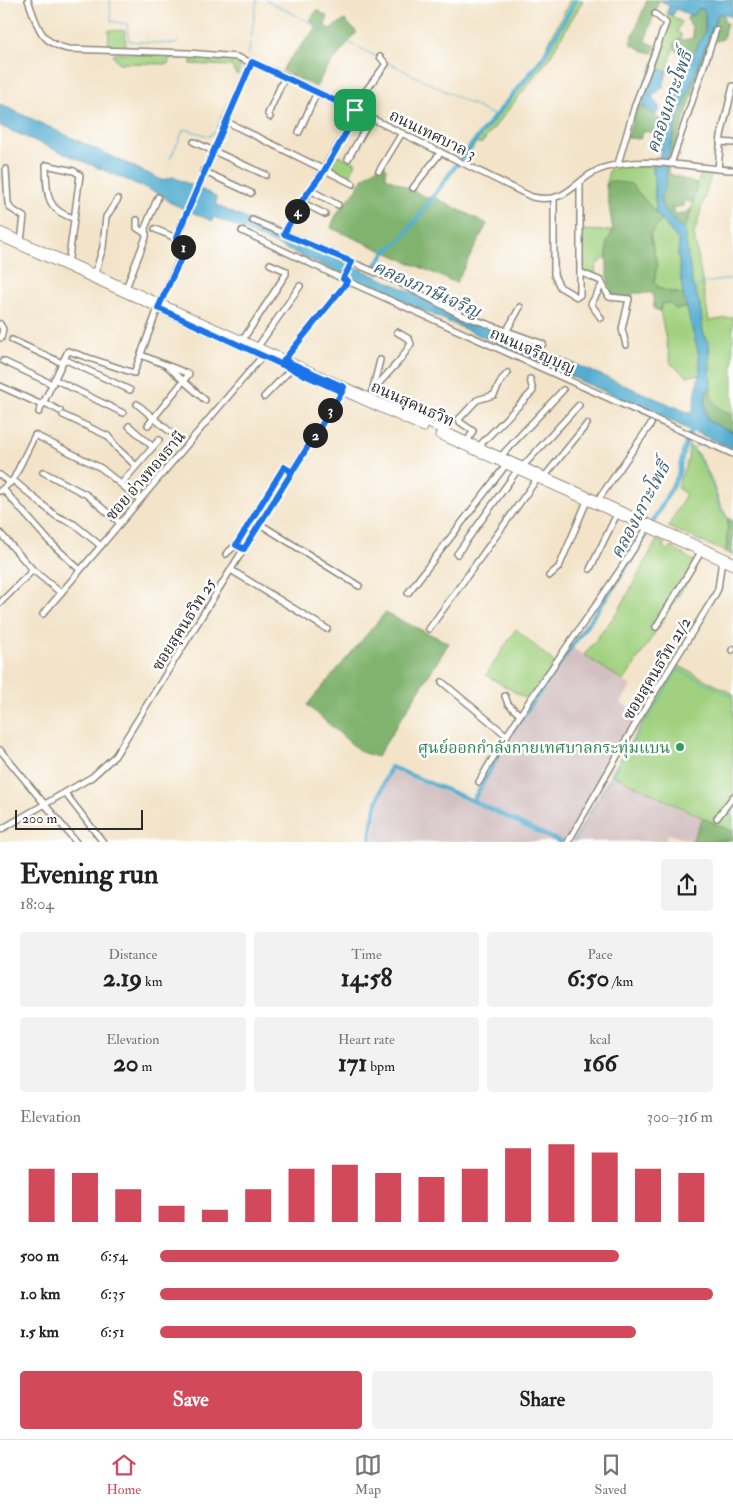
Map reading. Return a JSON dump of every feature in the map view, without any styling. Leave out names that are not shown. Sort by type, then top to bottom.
[{"type":"main road","name":"ถนนสุคนธวิท","points":[[0,231],[45,254]]},
{"type":"main road","name":"ถนนสุคนธวิท","points":[[0,237],[68,264],[506,465],[520,467],[537,479],[701,552],[733,561]]},
{"type":"main road","name":"ถนนสุคนธวิท","points":[[68,264],[126,288],[159,306]]},
{"type":"main road","name":"ถนนสุคนธวิท","points":[[241,343],[257,348],[264,354]]},
{"type":"main road","name":"ถนนสุคนธวิท","points":[[283,362],[291,369],[343,389],[370,394],[467,442],[598,500],[733,566]]},
{"type":"street","name":"ถนนเทศบาล 3","points":[[28,0],[41,34],[47,41],[57,47],[237,57],[285,76],[532,197],[554,200]]},
{"type":"street","points":[[618,164],[635,105],[666,23],[655,14]]},
{"type":"street","points":[[670,164],[716,30]]},
{"type":"street","points":[[284,234],[301,202],[324,171],[356,111],[358,100],[386,64],[380,57]]},
{"type":"street","points":[[176,238],[199,187],[212,150],[252,62]]},
{"type":"street","points":[[270,117],[268,114],[285,76]]},
{"type":"street","points":[[718,170],[720,142],[733,86]]},
{"type":"street","points":[[299,132],[317,92]]},
{"type":"street","points":[[726,116],[733,117]]},
{"type":"street","points":[[348,159],[372,118]]},
{"type":"street","points":[[225,121],[353,184]]},
{"type":"street","points":[[379,172],[402,133]]},
{"type":"street","points":[[194,142],[266,175]]},
{"type":"street","points":[[720,142],[733,143]]},
{"type":"street","points":[[413,188],[441,152]]},
{"type":"street","points":[[580,182],[582,273],[579,297],[560,287],[556,279],[554,200],[580,182],[599,170],[618,164],[654,163],[733,170]]},
{"type":"street","points":[[68,264],[80,175],[74,170],[46,166],[50,202],[56,210],[73,218]]},
{"type":"street","points":[[6,169],[8,203],[10,208],[24,217],[21,241]]},
{"type":"street","points":[[203,172],[251,193]]},
{"type":"street","points":[[310,190],[338,205]]},
{"type":"street","points":[[126,288],[147,234],[145,228],[158,197]]},
{"type":"street","points":[[95,274],[103,247],[106,217],[118,199]]},
{"type":"street","points":[[301,202],[325,214]]},
{"type":"street","points":[[137,220],[137,228],[147,234]]},
{"type":"street","points":[[252,220],[407,286],[459,314],[543,344]]},
{"type":"street","points":[[39,412],[68,350],[134,373],[159,306],[184,252],[182,242],[155,229]]},
{"type":"street","name":"ถนนเจริญบุญ","points":[[242,230],[345,279],[733,454]]},
{"type":"street","points":[[283,362],[345,279],[351,263]]},
{"type":"street","points":[[241,343],[286,274],[286,271],[270,264]]},
{"type":"street","points":[[582,273],[598,279],[609,297],[629,299],[622,329],[626,344]]},
{"type":"street","points":[[601,318],[591,304],[602,285]]},
{"type":"street","points":[[257,348],[300,286]]},
{"type":"street","points":[[506,332],[520,307]]},
{"type":"street","points":[[0,324],[2,329],[1,338]]},
{"type":"street","points":[[370,394],[400,360],[411,344],[408,339],[397,332]]},
{"type":"street","points":[[12,340],[130,390]]},
{"type":"street","name":"ซอย อ่างทองธานี","points":[[43,614],[264,354]]},
{"type":"street","points":[[141,355],[189,373],[185,382],[148,425]]},
{"type":"street","points":[[370,394],[380,360]]},
{"type":"street","points":[[3,361],[123,413]]},
{"type":"street","points":[[165,364],[205,400]]},
{"type":"street","points":[[264,397],[291,369]]},
{"type":"street","points":[[467,442],[473,431],[460,422],[459,418],[477,400],[494,394],[502,379],[508,373]]},
{"type":"street","points":[[478,447],[533,391],[530,379]]},
{"type":"street","points":[[0,386],[43,404],[108,436],[116,448],[136,466]]},
{"type":"street","name":"ซอยสุคนธวิท 25","points":[[0,830],[92,777],[116,756],[343,389]]},
{"type":"street","points":[[500,457],[563,390]]},
{"type":"street","points":[[137,404],[174,435]]},
{"type":"street","points":[[456,554],[520,467],[579,405]]},
{"type":"street","points":[[544,476],[587,424]]},
{"type":"street","points":[[598,500],[651,424]]},
{"type":"street","points":[[129,426],[153,447]]},
{"type":"street","points":[[80,570],[49,541],[2,490],[12,481],[35,435],[96,465],[140,500]]},
{"type":"street","points":[[121,484],[159,440]]},
{"type":"street","points":[[408,592],[506,465]]},
{"type":"street","points":[[226,554],[236,545],[284,467],[292,472]]},
{"type":"street","points":[[43,472],[87,494],[120,523]]},
{"type":"street","points":[[0,475],[12,481],[56,516],[74,524],[101,546]]},
{"type":"street","points":[[429,629],[537,479]]},
{"type":"street","points":[[550,576],[558,566],[587,501]]},
{"type":"street","points":[[590,569],[617,514]]},
{"type":"street","points":[[260,524],[359,586]]},
{"type":"street","points":[[479,782],[506,735],[616,579],[647,528]]},
{"type":"street","points":[[0,533],[33,570],[61,593]]},
{"type":"street","points":[[236,545],[244,549]]},
{"type":"street","points":[[656,627],[701,552]]},
{"type":"street","name":"ซอยสุคนธวิท 21/2","points":[[568,842],[636,723],[714,597],[718,589],[722,559]]},
{"type":"street","points":[[0,603],[33,570]]},
{"type":"street","points":[[231,570],[327,629]]},
{"type":"street","points":[[442,682],[506,735]]},
{"type":"street","points":[[505,696],[508,704],[520,715]]},
{"type":"street","points":[[0,750],[76,842]]},
{"type":"street","points":[[65,793],[104,842]]},
{"type":"street","points":[[717,818],[733,797]]},
{"type":"shaded area","points":[[573,648],[631,686],[621,703],[639,713],[565,841],[373,842],[382,793],[392,770],[473,804],[513,734]]},
{"type":"shaded area","points":[[611,774],[703,818],[692,841],[668,834],[665,841],[571,842]]},
{"type":"green space","points":[[570,0],[583,0],[548,60],[481,144],[477,142],[465,159],[459,157],[497,114],[543,54]]},
{"type":"green space","points":[[647,0],[659,0],[645,41],[655,45],[653,53],[644,51],[630,43]]},
{"type":"green space","points":[[698,9],[705,9],[705,35],[699,42],[669,113],[671,120],[669,125],[657,124],[654,133],[644,131],[640,139],[627,138],[636,108],[641,106],[652,111],[658,119],[665,120],[685,61],[675,49],[675,42],[680,38],[683,40],[693,38],[692,27],[687,19],[689,14],[693,16]]},
{"type":"green space","points":[[317,10],[328,17],[325,25],[329,29],[345,20],[357,32],[325,71],[316,87],[282,71],[287,62],[316,28],[310,20]]},
{"type":"green space","points":[[719,12],[724,16],[724,22],[727,23],[723,39],[710,43],[670,161],[666,162],[677,122]]},
{"type":"green space","points":[[667,13],[682,22],[677,31],[681,34],[681,39],[675,42],[667,72],[654,66],[643,107],[636,108],[668,25]]},
{"type":"green space","points":[[109,30],[125,31],[126,48],[108,46]]},
{"type":"green space","points":[[115,53],[183,55],[183,59],[170,58],[168,64],[119,63],[113,56]]},
{"type":"green space","points":[[191,56],[243,61],[237,75],[231,66],[191,64]]},
{"type":"green space","points":[[336,154],[356,163],[349,178],[328,169]]},
{"type":"green space","points":[[382,161],[386,168],[386,177],[428,198],[432,196],[487,224],[456,283],[331,228],[339,211],[357,189],[359,183]]},
{"type":"green space","points":[[623,166],[653,166],[656,213],[631,184],[606,186],[609,170]]},
{"type":"green space","points":[[665,167],[669,167],[668,173],[697,184],[692,203],[684,200],[683,206],[672,208],[674,214],[683,214],[691,209],[684,228],[678,226],[663,208],[660,198],[666,184]]},
{"type":"green space","points":[[701,171],[712,172],[694,234],[709,321],[733,317],[733,416],[714,405],[710,394],[709,345],[703,332],[700,305],[692,282],[687,255],[684,228],[689,219]]},
{"type":"green space","points":[[610,181],[631,184],[662,220],[650,234],[657,265],[654,282],[663,290],[683,294],[687,308],[676,309],[669,303],[662,304],[660,311],[654,309],[653,293],[633,293],[632,298],[611,296],[607,274],[607,242],[613,231],[606,186]]},
{"type":"green space","points":[[662,220],[679,241],[678,255],[683,294],[663,290],[654,282],[657,265],[650,234]]},
{"type":"green space","points":[[579,230],[613,231],[607,242],[608,256],[596,265],[595,276],[579,273]]},
{"type":"green space","points":[[669,303],[676,309],[687,308],[698,348],[700,378],[698,375],[687,376],[671,364],[660,311],[662,304]]},
{"type":"green space","points":[[711,385],[713,400],[723,411],[733,416],[733,432],[708,421],[705,402]]},
{"type":"green space","points":[[689,445],[697,453],[711,478],[720,505],[728,518],[726,552],[668,527],[686,494],[677,488],[688,459]]},
{"type":"green space","points":[[728,518],[733,521],[732,555],[726,552]]},
{"type":"green space","points":[[657,540],[665,543],[663,547],[668,551],[671,546],[696,563],[691,576],[624,681],[584,655],[619,610]]},
{"type":"green space","points":[[385,613],[449,643],[377,757],[361,752],[307,705]]},
{"type":"green space","points":[[516,629],[555,663],[528,700],[486,675]]},
{"type":"green space","name":"ศูนย์ออกกำลังกายเทศบาลกระทุ่มแบน","points":[[677,665],[733,694],[733,832],[611,774]]},
{"type":"green space","points":[[703,818],[733,832],[733,841],[692,841]]},
{"type":"water","points":[[659,0],[733,0],[733,17],[718,13],[677,122],[666,162],[666,184],[660,198],[663,208],[678,226],[684,228],[692,282],[700,305],[703,332],[709,345],[711,385],[705,398],[708,421],[733,432],[733,449],[239,228],[214,217],[212,221],[169,202],[162,195],[0,126],[0,104],[162,180],[173,177],[211,194],[216,197],[216,205],[294,241],[303,243],[495,330],[692,414],[701,364],[683,294],[678,255],[679,241],[656,213],[653,166],[660,155],[664,124],[669,124],[671,120],[669,113],[704,34],[706,23],[704,9],[698,9],[693,16],[676,9],[673,15],[667,13],[669,5]]},
{"type":"water","points":[[654,66],[667,72],[663,87],[652,97],[660,108],[656,115],[643,107]]},
{"type":"waterway","points":[[110,0],[111,21],[127,24],[129,41],[175,44],[178,42]]},
{"type":"waterway","points":[[248,56],[257,0]]},
{"type":"waterway","points":[[266,0],[379,58]]},
{"type":"waterway","name":"คลองภาษีเจริญ","points":[[374,268],[386,251],[402,239],[465,153],[542,59],[576,0]]},
{"type":"waterway","points":[[387,62],[497,117]]},
{"type":"waterway","points":[[170,159],[184,129],[209,136],[215,132],[246,63]]},
{"type":"waterway","points":[[693,288],[705,283],[733,278]]},
{"type":"waterway","name":"คลองเกาะโพธิ์","points":[[651,525],[678,476],[684,449],[691,431]]},
{"type":"waterway","points":[[702,445],[695,446],[693,449],[706,471],[721,512],[726,518]]},
{"type":"waterway","name":"คลองเกาะโพธิ์","points":[[513,730],[615,585],[647,532]]},
{"type":"waterway","points":[[600,795],[678,670],[733,697]]},
{"type":"waterway","name":"คลองเกาะโพธิ์","points":[[473,801],[507,739]]},
{"type":"waterway","name":"คลองเกาะโพธิ์","points":[[370,842],[377,803],[391,767],[473,801],[560,842]]},
{"type":"waterway","points":[[574,842],[597,801]]},
{"type":"place","name":"ศูนย์ออกกำลังกายเทศบาลกระทุ่มแบน","points":[[680,747]]},
{"type":"route","points":[[355,110],[252,62],[248,75],[212,150],[203,172],[202,180],[176,238],[182,242],[184,252],[158,308],[342,392],[244,549],[236,545],[269,490],[284,467],[292,472],[342,392],[344,387],[284,360],[348,281],[343,279],[352,262],[284,234],[301,202],[324,171],[358,112],[355,110]]}]
